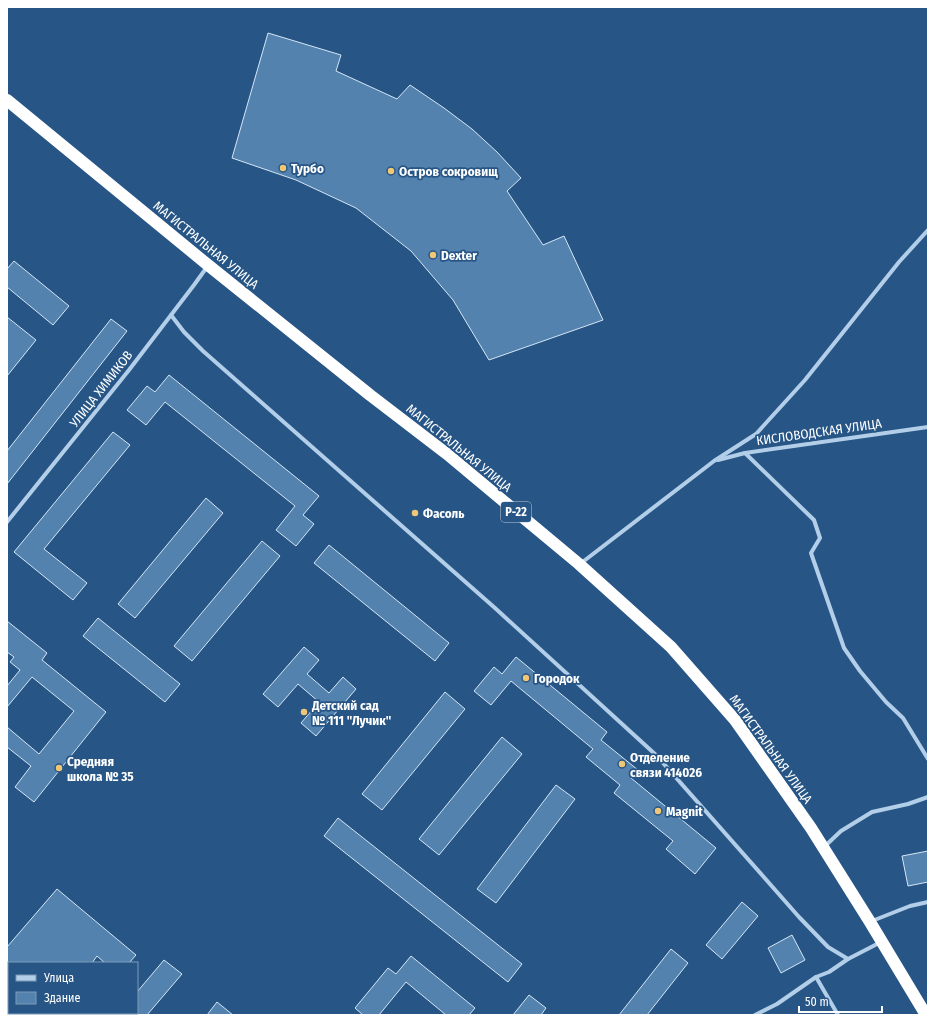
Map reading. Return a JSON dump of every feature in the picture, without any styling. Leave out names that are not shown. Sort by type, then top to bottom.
[{"type":"highway","name":"МАГИСТРАЛЬНАЯ УЛИЦА","points":[[7,100],[370,396],[447,454],[579,564],[671,647],[736,720],[811,828],[926,1015]]},
{"type":"street","points":[[579,564],[714,462],[756,434],[805,380],[898,262],[928,230]]},
{"type":"street","name":"УЛИЦА ХИМИКОВ","points":[[7,522],[103,403],[208,265]]},
{"type":"street","points":[[171,315],[184,332],[203,351],[478,593],[656,755],[799,917],[828,947],[848,959]]},
{"type":"street","name":"КИСЛОВОДСКАЯ УЛИЦА","points":[[714,462],[745,453],[928,427]]},
{"type":"street","points":[[745,453],[814,520],[820,538],[811,553],[844,648],[860,671],[886,702],[903,718],[928,759]]},
{"type":"street","points":[[824,847],[840,831],[872,812],[908,804],[928,797]]},
{"type":"street","points":[[870,922],[910,906],[928,902]]},
{"type":"street","points":[[755,1015],[777,1004],[816,977],[830,972],[848,959],[882,942]]},
{"type":"street","points":[[816,977],[838,1015]]},
{"type":"building","points":[[268,33],[341,55],[336,71],[397,99],[410,85],[472,129],[497,152],[521,178],[507,191],[543,245],[564,236],[603,320],[489,360],[453,300],[411,251],[356,208],[296,180],[232,158]]},
{"type":"building","points":[[14,261],[69,306],[53,325],[7,287],[7,269]]},
{"type":"building","points":[[7,317],[36,340],[7,376]]},
{"type":"building","points":[[111,319],[127,331],[7,484],[7,451]]},
{"type":"building","points":[[169,375],[319,496],[303,515],[314,524],[296,546],[276,530],[295,506],[165,402],[146,425],[127,410],[147,386],[155,392]]},
{"type":"building","points":[[113,432],[130,445],[44,549],[87,583],[73,600],[14,552]]},
{"type":"building","points":[[206,498],[223,513],[135,618],[118,604]]},
{"type":"building","points":[[262,541],[280,556],[192,661],[174,646]]},
{"type":"building","points":[[329,545],[449,643],[435,661],[314,563]]},
{"type":"building","points":[[98,618],[180,684],[165,702],[83,636]]},
{"type":"building","points":[[7,621],[47,653],[42,660],[106,712],[34,802],[15,787],[31,766],[7,747],[7,727],[39,754],[74,711],[32,677],[7,707],[7,686],[20,670],[10,662],[14,657],[7,652]]},
{"type":"building","points":[[304,647],[319,660],[307,674],[329,693],[343,677],[356,689],[316,736],[301,723],[319,702],[298,684],[278,707],[263,694]]},
{"type":"building","points":[[516,657],[607,732],[601,740],[638,770],[631,778],[716,848],[695,874],[666,849],[673,841],[614,793],[620,785],[586,757],[593,749],[511,681],[491,705],[474,691],[494,667],[502,674]]},
{"type":"building","points":[[445,692],[465,709],[382,810],[362,794]]},
{"type":"building","points":[[502,737],[522,754],[439,855],[419,839]]},
{"type":"building","points":[[556,785],[575,799],[496,903],[477,889]]},
{"type":"building","points":[[338,818],[522,964],[508,982],[324,836]]},
{"type":"building","points":[[928,851],[928,882],[908,886],[902,856]]},
{"type":"building","points":[[57,889],[136,955],[130,962],[104,962],[97,956],[93,962],[7,963],[7,947]]},
{"type":"building","points":[[742,902],[758,916],[722,959],[706,945]]},
{"type":"building","points":[[792,935],[805,960],[781,973],[768,948]]},
{"type":"building","points":[[671,949],[688,963],[647,1015],[619,1015]]},
{"type":"building","points":[[411,956],[475,1008],[469,1015],[446,1015],[406,982],[379,1015],[363,1015],[355,1008],[388,968],[396,974]]},
{"type":"building","points":[[164,960],[182,974],[147,1015],[137,1015],[138,991]]},
{"type":"building","points":[[529,995],[546,1008],[541,1015],[513,1015]]},
{"type":"building","points":[[217,1002],[233,1015],[207,1015]]},
{"type":"place","name":"Турбо","points":[[283,168]]},
{"type":"place","name":"Остров сокровищ","points":[[391,171]]},
{"type":"place","name":"Dexter","points":[[433,255]]},
{"type":"place","name":"Фасоль","points":[[415,513]]},
{"type":"place","name":"Городок","points":[[526,678]]},
{"type":"place","name":"Детский сад № 111 \"Лучик\"","points":[[304,712]]},
{"type":"place","name":"Отделение связи 414026","points":[[622,764]]},
{"type":"place","name":"Средняя школа № 35","points":[[59,768]]},
{"type":"place","name":"Magnit","points":[[658,811]]}]
